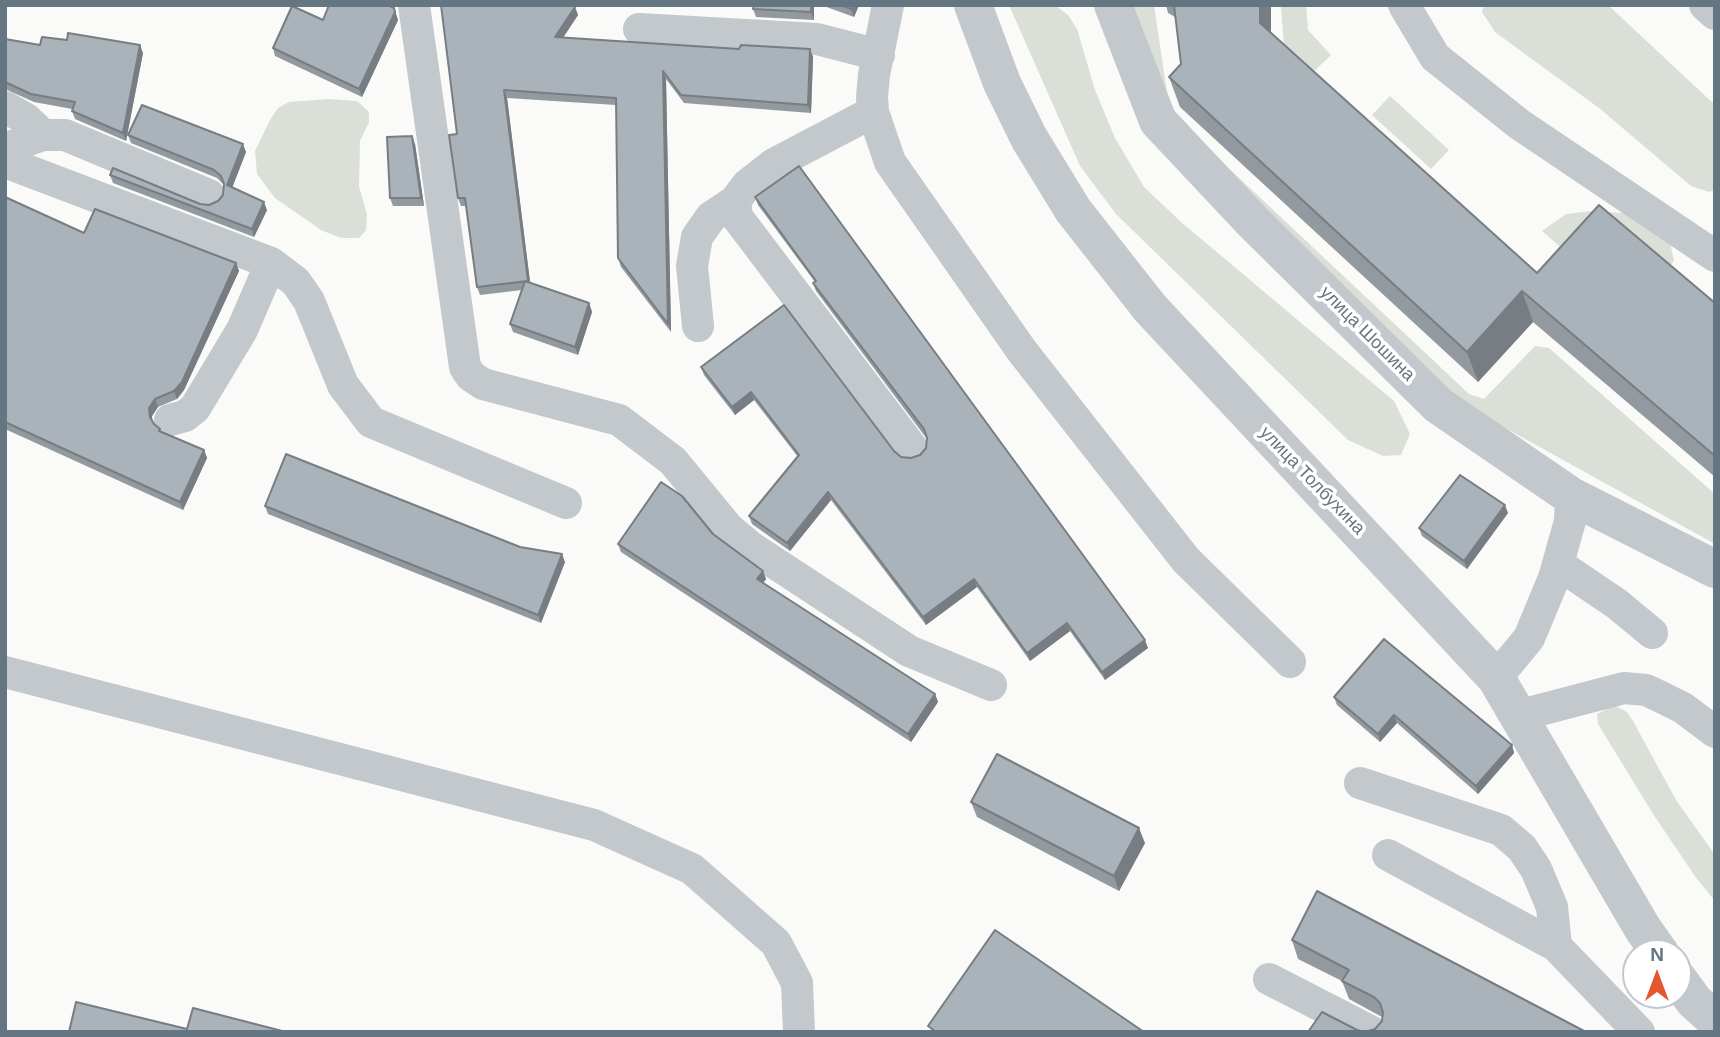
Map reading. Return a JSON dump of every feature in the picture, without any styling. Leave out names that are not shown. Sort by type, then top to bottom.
[{"type":"street","name":"улица Толбухина","points":[[973,5],[1002,83],[1029,138],[1073,210],[1141,298],[1496,678],[1650,939]]},
{"type":"street","name":"улица Шошина","points":[[1113,5],[1158,121],[1197,165],[1438,405],[1571,496],[1715,569]]},
{"type":"street","points":[[1692,999],[1715,1020]]},
{"type":"lane","points":[[414,5],[465,367],[471,376],[483,384],[619,419],[673,461],[728,528],[752,548],[909,651],[991,685]]},
{"type":"lane","points":[[888,5],[874,75],[873,112],[890,162],[1022,351],[1186,560],[1290,662]]},
{"type":"lane","points":[[1404,5],[1435,57],[1477,91],[1565,157],[1715,256]]},
{"type":"lane","points":[[1705,5],[1715,14]]},
{"type":"lane","points":[[639,29],[817,39],[879,55]]},
{"type":"lane","points":[[5,107],[26,119],[43,135]]},
{"type":"lane","points":[[698,326],[692,266],[696,237],[711,217],[735,201],[747,185],[774,164],[873,112]]},
{"type":"lane","points":[[5,152],[15,145],[43,135],[65,135],[209,195]]},
{"type":"lane","points":[[5,162],[271,263],[296,282],[309,301],[344,385],[371,422],[566,503]]},
{"type":"lane","points":[[735,201],[737,217],[912,448]]},
{"type":"lane","points":[[170,421],[185,416],[195,408],[242,330],[271,263]]},
{"type":"lane","points":[[1496,678],[1528,638],[1558,564],[1570,521],[1571,496]]},
{"type":"lane","points":[[1558,564],[1618,604],[1651,633]]},
{"type":"lane","points":[[5,672],[606,830],[692,870],[776,943],[797,983],[799,1032]]},
{"type":"lane","points":[[1517,716],[1624,688],[1646,690],[1661,697],[1683,708],[1715,732]]},
{"type":"lane","points":[[1360,783],[1501,830],[1522,848],[1536,869],[1552,906],[1556,946]]},
{"type":"lane","points":[[1388,855],[1556,946],[1639,1032]]},
{"type":"lane","points":[[1269,979],[1372,1032]]},
{"type":"shaded area","points":[[1009,5],[1055,5],[1068,15],[1077,29],[1095,90],[1115,138],[1144,187],[1181,222],[1394,401],[1410,434],[1401,455],[1383,456],[1348,440],[1116,214],[1080,166]]},
{"type":"shaded area","points":[[1125,5],[1154,5],[1170,113],[1469,394],[1484,399],[1535,346],[1549,348],[1715,494],[1715,544],[1451,398],[1164,116]]},
{"type":"shaded area","points":[[1281,5],[1306,5],[1308,30],[1331,55],[1310,75],[1284,47]]},
{"type":"shaded area","points":[[1484,5],[1608,5],[1715,105],[1715,190],[1709,192],[1691,186],[1599,108],[1495,32],[1482,12]]},
{"type":"shaded area","points":[[1390,96],[1449,150],[1431,169],[1372,115]]},
{"type":"shaded area","points":[[329,99],[357,101],[369,112],[369,122],[360,141],[359,187],[367,214],[366,230],[359,238],[341,238],[321,230],[275,198],[257,174],[255,151],[278,108],[289,102]]},
{"type":"shaded area","points":[[1592,211],[1622,213],[1655,228],[1670,242],[1674,261],[1666,271],[1574,259],[1542,231],[1566,214]]},
{"type":"shaded area","points":[[1614,705],[1627,712],[1676,800],[1715,855],[1715,901],[1655,817],[1598,724],[1597,714]]},
{"type":"building","points":[[329,5],[388,5],[394,8],[395,12],[359,89],[273,48],[292,6],[323,20]]},
{"type":"building","points":[[441,5],[573,5],[575,7],[555,37],[739,49],[741,45],[810,49],[808,105],[681,95],[663,71],[668,324],[618,258],[616,98],[504,90],[528,281],[477,287],[465,198],[458,198],[449,135],[457,134]]},
{"type":"building","points":[[754,5],[811,5],[811,12],[753,9]]},
{"type":"building","points":[[1174,5],[1260,5],[1260,23],[1537,273],[1599,205],[1715,303],[1715,456],[1522,291],[1467,352],[1169,77],[1181,64]]},
{"type":"building","points":[[68,33],[140,45],[123,133],[72,111],[75,102],[31,94],[5,82],[5,39],[40,45],[42,37],[67,40]]},
{"type":"building","points":[[142,105],[243,144],[227,185],[264,202],[252,229],[110,175],[113,168],[200,204],[209,205],[223,195],[224,184],[221,176],[214,170],[128,135]]},
{"type":"building","points":[[412,136],[421,198],[390,198],[387,137]]},
{"type":"building","points":[[799,166],[1145,640],[1102,672],[1067,623],[1027,653],[974,579],[923,617],[828,492],[787,543],[749,516],[799,455],[751,392],[732,407],[701,367],[784,305],[894,451],[901,457],[911,458],[920,455],[926,448],[924,429],[813,283],[816,281],[755,197]]},
{"type":"building","points":[[5,197],[84,233],[95,209],[236,263],[182,382],[174,391],[155,399],[149,408],[150,417],[159,431],[204,450],[180,502],[5,422]]},
{"type":"building","points":[[525,281],[589,303],[575,347],[510,324]]},
{"type":"building","points":[[286,454],[520,547],[562,554],[538,615],[265,506]]},
{"type":"building","points":[[1460,475],[1505,505],[1464,561],[1419,528]]},
{"type":"building","points":[[661,482],[682,496],[713,534],[763,571],[757,579],[935,694],[908,734],[618,544]]},
{"type":"building","points":[[1384,639],[1512,745],[1476,786],[1394,715],[1378,734],[1334,697]]},
{"type":"building","points":[[997,754],[1139,828],[1114,876],[971,802]]},
{"type":"building","points":[[1317,891],[1586,1032],[1365,1032],[1375,1029],[1382,1021],[1380,1003],[1374,997],[1342,981],[1349,970],[1292,940]]},
{"type":"building","points":[[995,930],[1144,1032],[936,1032],[928,1026]]},
{"type":"building","points":[[76,1002],[187,1029],[193,1008],[286,1032],[69,1032]]},
{"type":"building","points":[[1322,1012],[1365,1032],[1308,1032]]}]
